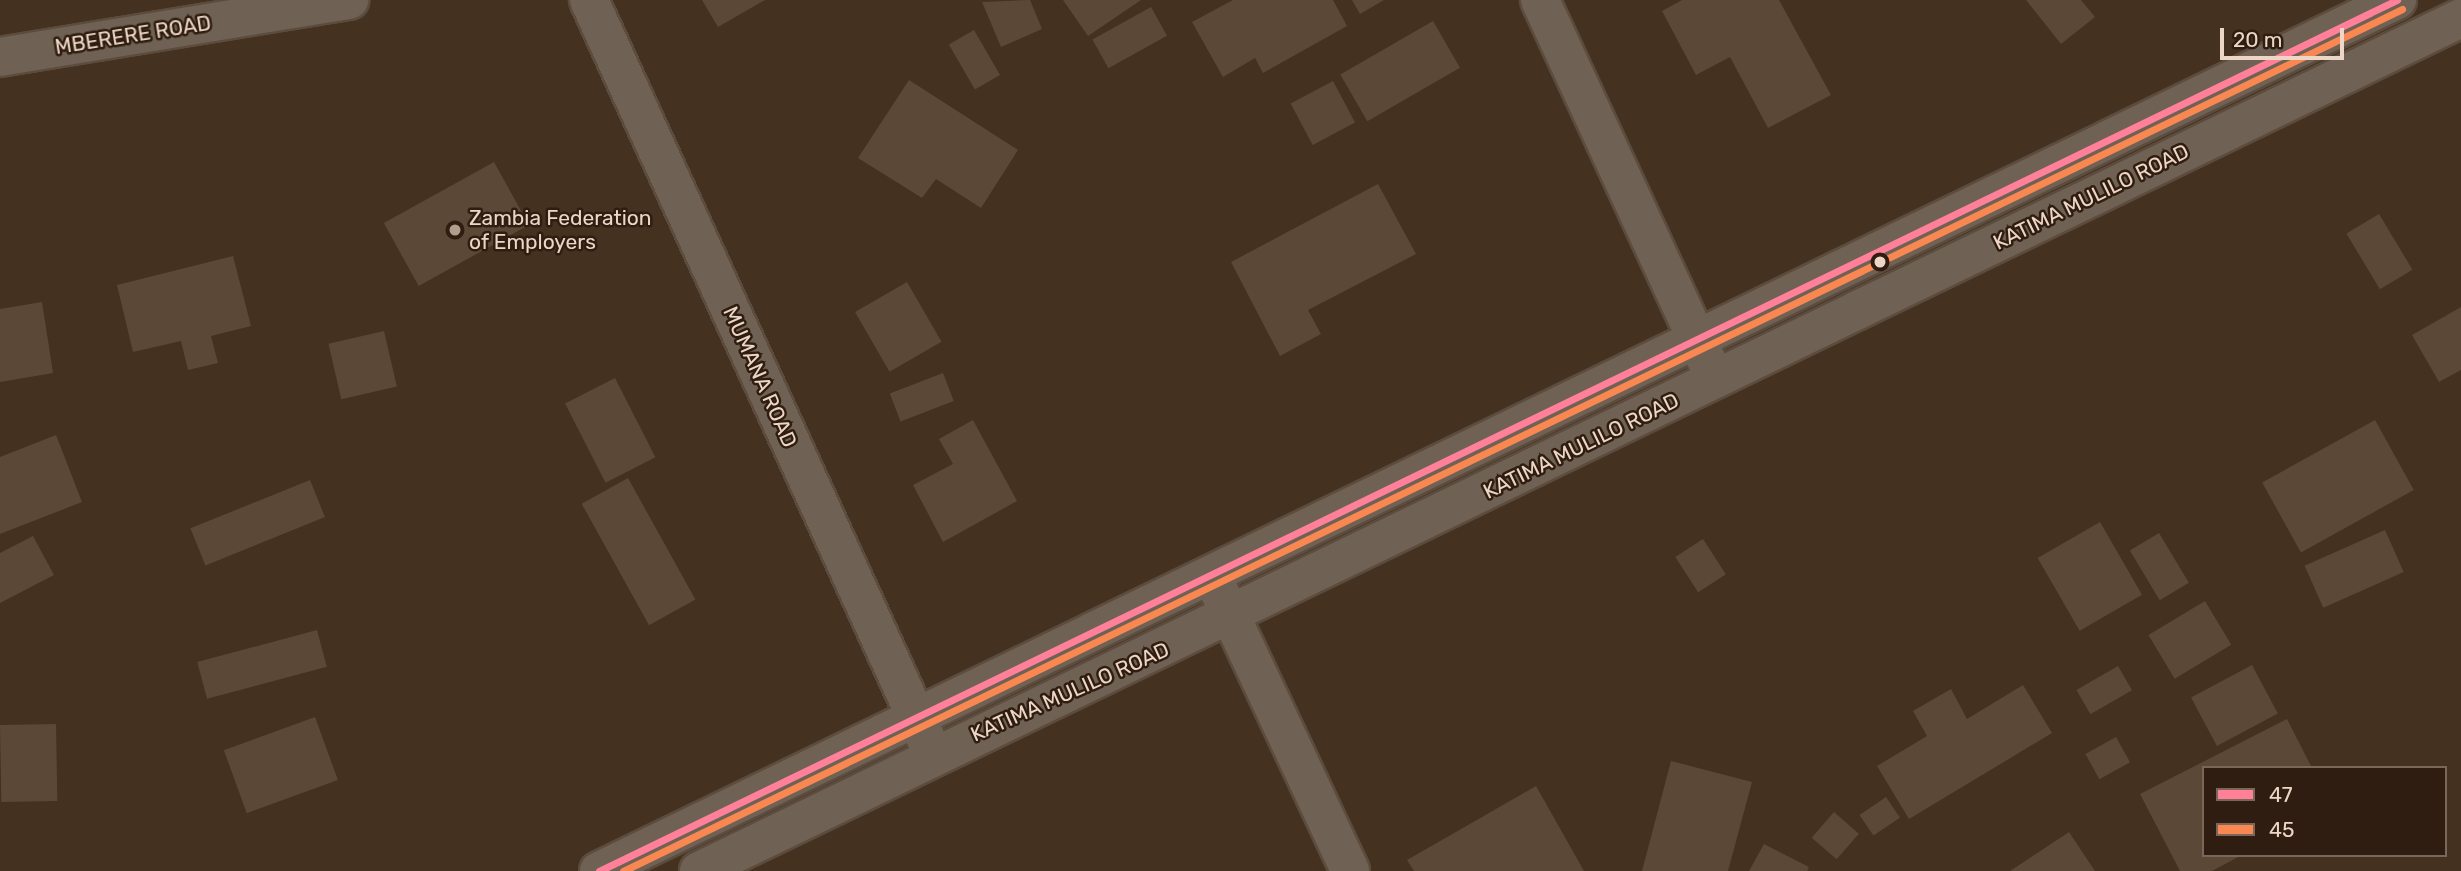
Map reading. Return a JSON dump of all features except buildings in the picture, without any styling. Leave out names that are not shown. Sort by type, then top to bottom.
[{"type":"main road","name":"MBERERE ROAD","points":[[0,57],[349,0]]},
{"type":"main road","name":"MUMANA ROAD","points":[[589,0],[933,754]]},
{"type":"main road","points":[[1540,0],[1715,379]]},
{"type":"main road","name":"KATIMA MULILO ROAD","points":[[599,871],[913,714],[1213,578],[1696,339],[2397,0]]},
{"type":"main road","name":"KATIMA MULILO ROAD","points":[[699,871],[933,754],[1232,618],[1715,379],[2461,18]]},
{"type":"main road","points":[[1213,578],[1350,871]]},
{"type":"transit line","name":"47","points":[[599,871],[2397,0]]},
{"type":"transit line","name":"45","points":[[623,871],[2402,9]]},
{"type":"place","name":"Zambia Federation of Employers","points":[[455,230]]}]
